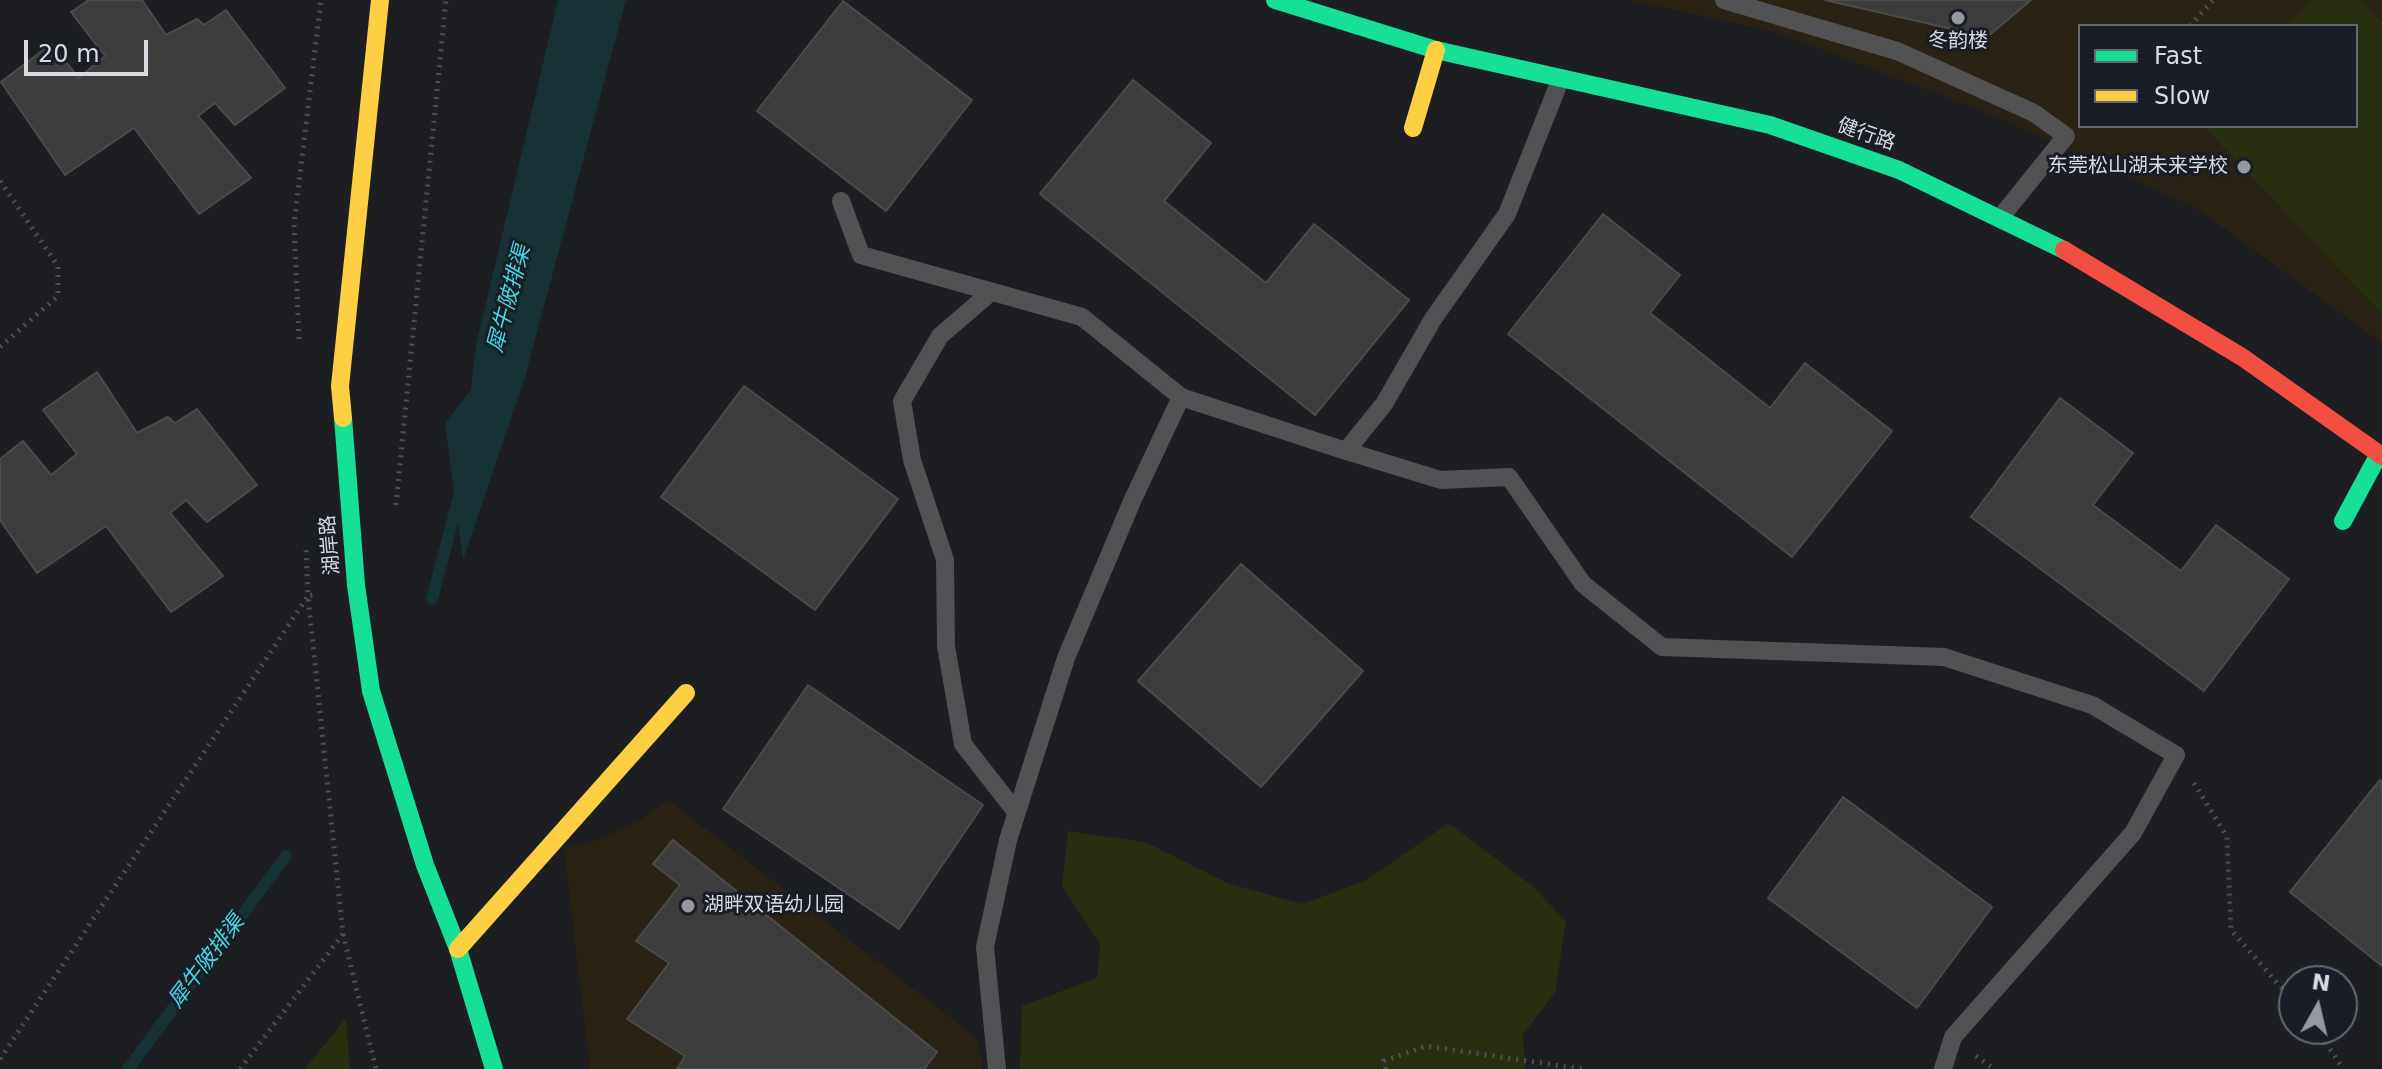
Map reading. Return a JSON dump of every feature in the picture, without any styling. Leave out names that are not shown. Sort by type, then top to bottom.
[{"type":"street","name":"湖岸路","points":[[380,0],[340,386],[356,585],[371,691],[425,865],[458,949],[494,1069]]},
{"type":"street","name":"健行路","points":[[1275,0],[1436,50],[1770,125],[1899,170],[2088,262],[2242,357],[2380,455]]},
{"type":"street","points":[[1413,128],[1436,50]]},
{"type":"street","points":[[2343,521],[2380,455]]},
{"type":"street","points":[[458,949],[686,693]]},
{"type":"lane","points":[[1724,0],[1897,51],[2034,113],[2066,136],[2000,218]]},
{"type":"lane","points":[[1346,451],[1384,404],[1433,319],[1507,214],[1561,78]]},
{"type":"lane","points":[[841,201],[861,255],[1082,317],[1181,397],[1441,480],[1509,477],[1583,584],[1662,647],[1944,657],[2092,705],[2176,755],[2133,833],[1953,1037],[1943,1069]]},
{"type":"lane","points":[[991,292],[940,336],[902,401],[912,460],[945,560],[946,646],[963,744],[1016,812]]},
{"type":"lane","points":[[997,1069],[985,947],[1016,812],[1066,658],[1133,499],[1181,397]]},
{"type":"path","points":[[299,348],[294,224],[321,0]]},
{"type":"path","points":[[395,507],[446,0]]},
{"type":"path","points":[[2192,24],[2213,0]]},
{"type":"path","points":[[0,181],[58,266],[58,296],[0,347]]},
{"type":"path","points":[[306,534],[308,596],[343,934],[376,1069]]},
{"type":"path","points":[[0,1059],[308,596],[356,585]]},
{"type":"path","points":[[2176,755],[2227,837],[2231,930],[2278,984]]},
{"type":"path","points":[[240,1069],[343,934]]},
{"type":"path","points":[[2327,1045],[2343,1069]]},
{"type":"path","points":[[1386,1069],[1384,1061],[1426,1046],[1582,1069]]},
{"type":"shaded area","name":"东莞松山湖未来学校","points":[[1628,0],[2382,0],[2382,343],[2196,208],[1992,115],[1775,32]]},
{"type":"shaded area","name":"湖畔双语幼儿园","points":[[668,800],[977,1038],[983,1069],[590,1069],[564,849],[596,840],[638,821]]},
{"type":"green space","points":[[2313,0],[2361,0],[2382,22],[2382,314],[2205,128],[2358,128],[2358,24],[2289,24]]},
{"type":"green space","points":[[1449,823],[1531,885],[1566,921],[1555,993],[1523,1034],[1525,1069],[1020,1069],[1022,1006],[1097,978],[1100,944],[1062,887],[1068,831],[1145,842],[1227,883],[1302,904],[1365,881]]},
{"type":"green space","points":[[346,1018],[350,1069],[305,1069]]},
{"type":"water","points":[[558,0],[626,0],[525,377],[463,560],[445,423],[471,390],[476,345]]},
{"type":"building","points":[[89,0],[142,0],[166,35],[197,19],[204,25],[226,10],[285,88],[235,125],[215,103],[198,116],[251,178],[199,214],[134,128],[65,175],[1,82],[51,44],[79,78],[105,56],[71,12]]},
{"type":"building","name":"冬韵楼","points":[[1825,0],[2031,0],[1987,37]]},
{"type":"building","points":[[843,1],[972,100],[886,211],[757,111]]},
{"type":"building","points":[[1133,80],[1211,143],[1164,201],[1266,283],[1314,224],[1409,300],[1315,415],[1040,194]]},
{"type":"building","points":[[1603,214],[1680,275],[1650,313],[1770,408],[1805,363],[1892,431],[1792,557],[1508,334]]},
{"type":"building","points":[[97,372],[137,433],[168,417],[175,423],[197,409],[257,485],[207,522],[186,500],[170,513],[223,576],[171,612],[106,526],[37,573],[0,520],[0,459],[23,441],[51,475],[77,454],[43,410]]},
{"type":"building","points":[[744,386],[898,499],[815,610],[661,497]]},
{"type":"building","points":[[2060,398],[2133,453],[2093,505],[2181,571],[2216,525],[2289,579],[2204,691],[1971,517]]},
{"type":"building","points":[[1241,564],[1363,671],[1261,787],[1138,681]]},
{"type":"building","points":[[808,685],[983,805],[899,929],[723,809]]},
{"type":"building","points":[[2380,780],[2382,782],[2382,966],[2290,892]]},
{"type":"building","points":[[1843,797],[1992,907],[1917,1008],[1768,898]]},
{"type":"building","points":[[673,840],[937,1052],[924,1069],[677,1069],[685,1056],[627,1019],[669,963],[636,941],[680,885],[653,864]]},
{"type":"waterway","name":"犀牛陂排渠","points":[[432,599],[460,493]]},
{"type":"waterway","name":"犀牛陂排渠","points":[[128,1069],[286,856]]},
{"type":"traffic: fast","points":[[1275,0],[1436,50],[1770,125],[1899,170],[2064,250]]},
{"type":"traffic: fast","points":[[343,418],[356,585],[371,691],[425,865],[458,949],[494,1069]]},
{"type":"traffic: fast","points":[[2343,521],[2379,454]]},
{"type":"traffic: slow","points":[[343,418],[340,386],[380,0]]},
{"type":"traffic: slow","points":[[1413,128],[1436,50]]},
{"type":"traffic: slow","points":[[458,949],[686,693]]},
{"type":"traffic: jam","points":[[2064,250],[2242,357],[2382,456]]},
{"type":"place","name":"冬韵楼","points":[[1958,18]]},
{"type":"place","name":"东莞松山湖未来学校","points":[[2244,167]]},
{"type":"place","name":"湖畔双语幼儿园","points":[[688,906]]}]
